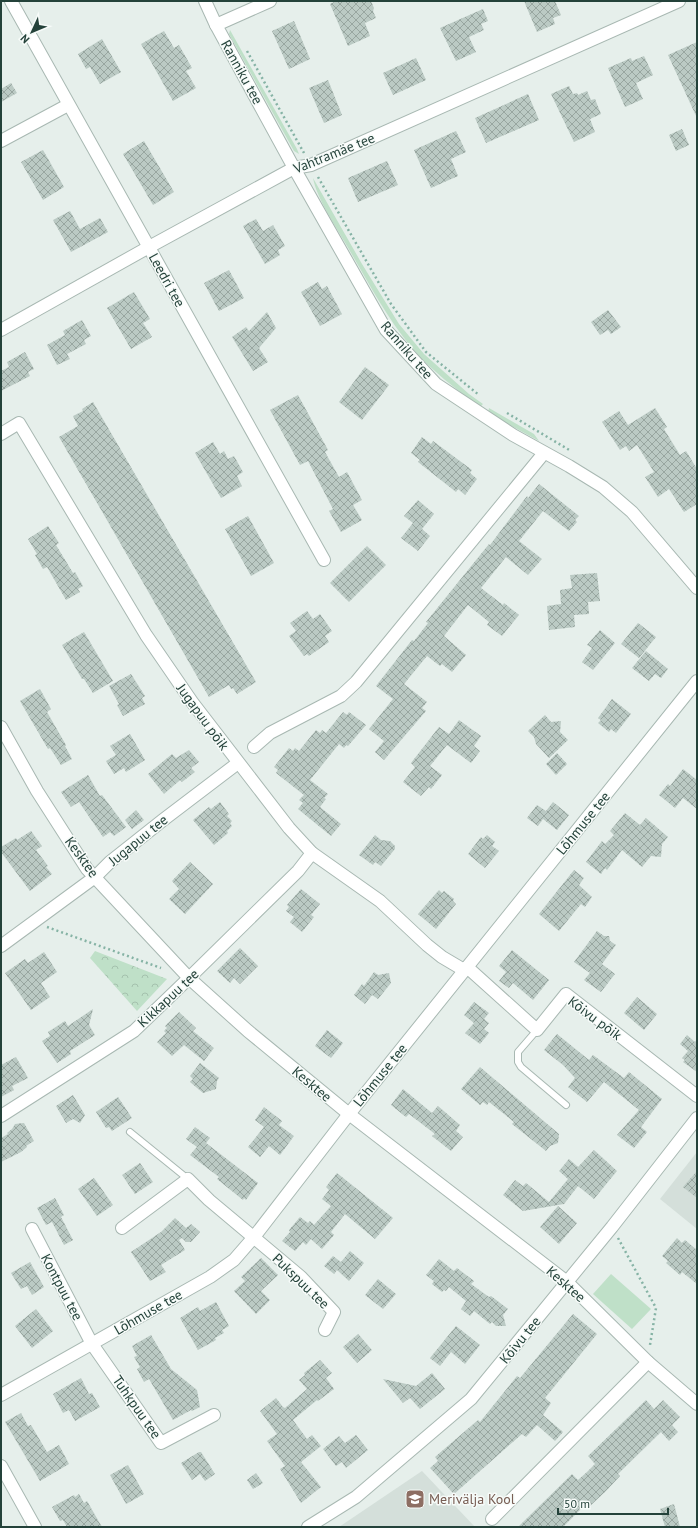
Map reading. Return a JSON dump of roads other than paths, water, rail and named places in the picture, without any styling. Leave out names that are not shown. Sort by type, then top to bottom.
[{"type":"street","name":"Leedri tee","points":[[11,1],[324,560]]},
{"type":"street","name":"Ranniku tee","points":[[205,1],[216,25],[294,168],[386,330],[436,384],[480,414],[603,487],[632,512],[697,588]]},
{"type":"street","points":[[216,25],[270,1]]},
{"type":"street","name":"Vahtramäe tee","points":[[1,330],[294,168],[311,165],[679,1]]},
{"type":"street","points":[[1,141],[68,105]]},
{"type":"street","name":"Jugapuu põik","points":[[1,434],[19,424],[146,635],[192,702],[238,764],[289,828],[312,853],[380,901],[427,945],[442,956],[466,969]]},
{"type":"street","points":[[254,747],[270,733],[341,696],[356,682],[544,453]]},
{"type":"street","name":"Lõhmuse tee","points":[[1,1395],[210,1277],[234,1260],[254,1238],[349,1114],[697,681]]},
{"type":"street","name":"Kesktee","points":[[1,727],[37,791],[87,869],[189,978],[248,1031],[349,1114],[567,1282],[648,1362],[697,1404]]},
{"type":"street","name":"Jugapuu tee","points":[[1,946],[95,877],[110,862],[162,820],[238,764]]},
{"type":"street","name":"Kikkapuu tee","points":[[1,1116],[134,1031],[298,871],[312,853]]},
{"type":"street","points":[[466,969],[537,1030]]},
{"type":"street","name":"Kõivu põik","points":[[537,1030],[566,994],[697,1096]]},
{"type":"street","name":"Kõivu tee","points":[[308,1527],[356,1497],[471,1400],[612,1226],[697,1118]]},
{"type":"street","points":[[122,1228],[188,1179],[209,1200],[254,1238]]},
{"type":"street","name":"Kontpuu tee","points":[[32,1230],[92,1344]]},
{"type":"street","name":"Pukspuu tee","points":[[254,1238],[301,1277],[334,1312],[325,1330]]},
{"type":"street","name":"Tuhkpuu tee","points":[[92,1344],[161,1443],[214,1415]]},
{"type":"street","points":[[492,1519],[648,1362]]},
{"type":"street","points":[[1,1466],[35,1527]]},
{"type":"lane","points":[[537,1030],[518,1052],[518,1062],[521,1067],[566,1104]]},
{"type":"lane","points":[[130,1132],[188,1179]]},
{"type":"place","name":"Merivälja Kool","points":[[415,1499]]}]
